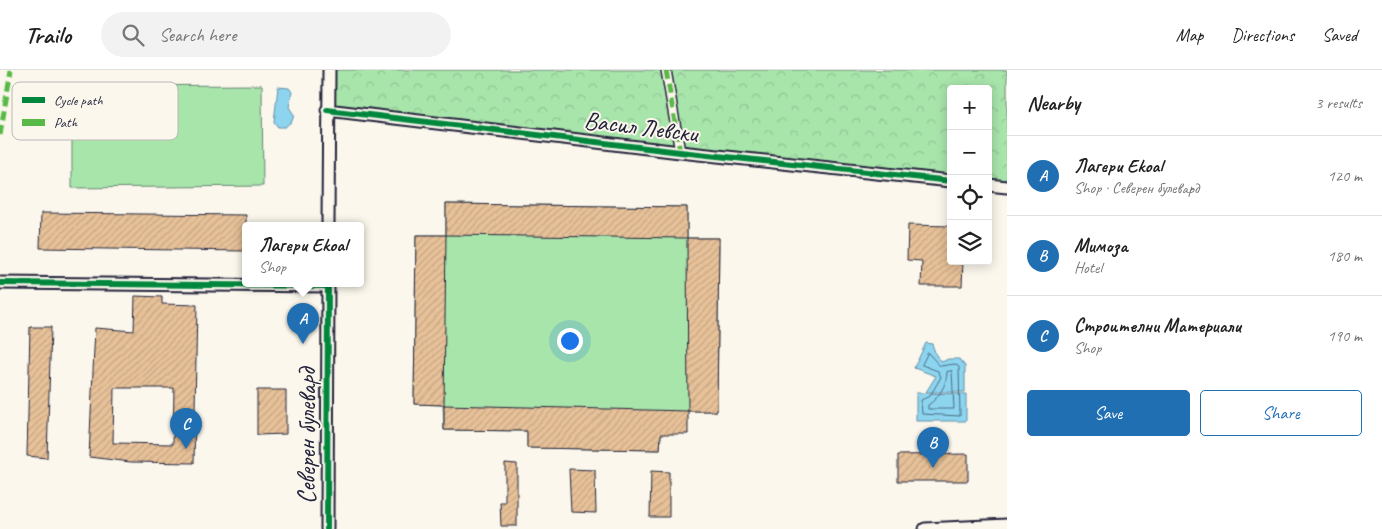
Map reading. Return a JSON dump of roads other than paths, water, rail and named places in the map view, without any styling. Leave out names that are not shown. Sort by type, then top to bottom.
[{"type":"street","points":[[328,222],[327,110],[329,70]]},
{"type":"street","points":[[666,70],[680,152]]},
{"type":"street","name":"Васил Левски","points":[[327,110],[680,152],[947,181]]},
{"type":"street","points":[[992,185],[1007,187]]},
{"type":"street","points":[[0,282],[242,283]]},
{"type":"street","name":"Северен булевард","points":[[327,529],[328,287]]},
{"type":"street","points":[[925,529],[1007,525]]},
{"type":"water","points":[[278,87],[289,88],[292,92],[289,107],[294,115],[292,121],[285,127],[278,127],[274,122]]},
{"type":"water","points":[[926,343],[932,344],[936,355],[942,362],[948,359],[959,359],[965,366],[965,392],[926,392],[936,376],[914,368]]},
{"type":"water","points":[[916,393],[966,394],[966,421],[916,421]]},
{"type":"place","name":"Лагери Ekoal","points":[[303,344]]},
{"type":"place","name":"Строителни Материали","points":[[186,449]]},
{"type":"place","name":"Мимоза","points":[[933,468]]}]
